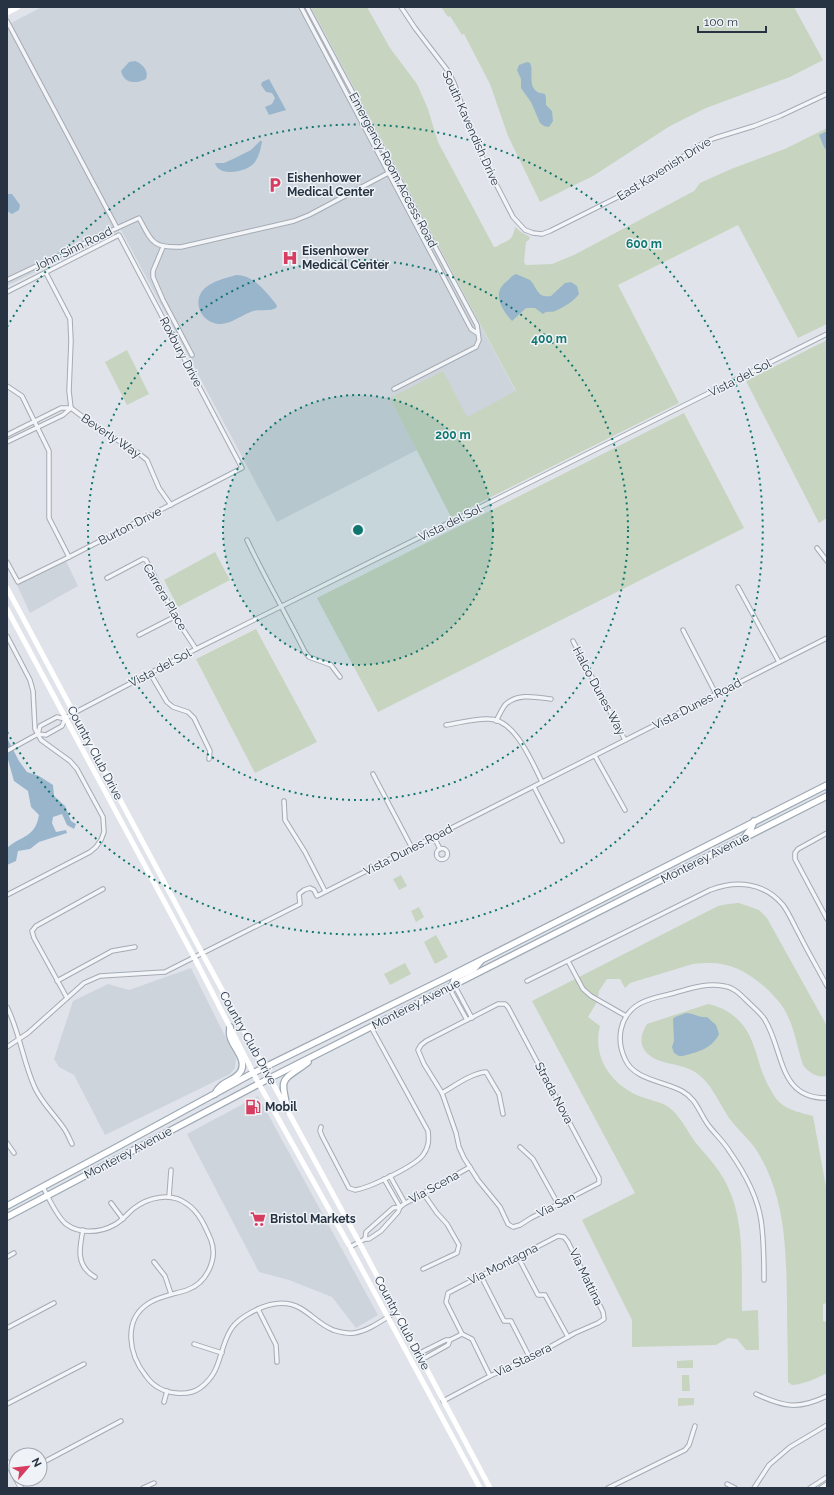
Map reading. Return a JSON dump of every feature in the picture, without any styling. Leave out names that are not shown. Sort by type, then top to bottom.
[{"type":"main road","points":[[7,13],[18,7]]},
{"type":"main road","name":"Country Club Drive","points":[[7,588],[490,1488]]},
{"type":"main road","points":[[7,595],[21,613]]},
{"type":"main road","name":"Country Club Drive","points":[[7,609],[194,957],[253,1073],[350,1247],[480,1488]]},
{"type":"main road","name":"Monterey Avenue","points":[[7,1206],[264,1067],[483,959],[827,785]]},
{"type":"main road","name":"Monterey Avenue","points":[[7,1217],[270,1078],[827,796]]},
{"type":"main road","points":[[725,848],[749,833],[753,827],[754,821]]},
{"type":"main road","points":[[452,986],[456,978],[474,969],[483,959]]},
{"type":"main road","points":[[215,1094],[219,1086],[238,1075],[241,1069],[242,1060],[230,1036],[230,1027]]},
{"type":"main road","points":[[288,1110],[283,1090],[284,1081],[287,1076],[320,1053]]},
{"type":"street","name":"Emergency Room Access Road","points":[[301,7],[471,329],[477,333]]},
{"type":"street","name":"Emergency Room Access Road","points":[[307,7],[477,325],[477,333]]},
{"type":"street","name":"South Kavendish Drive","points":[[401,7],[448,71],[454,83],[468,125],[482,158],[513,217],[525,230]]},
{"type":"street","points":[[7,21],[116,228]]},
{"type":"street","name":"East Kavenish Drive","points":[[525,230],[542,234],[556,229],[640,186],[703,143],[780,116],[827,94]]},
{"type":"street","points":[[192,355],[163,300],[153,276],[153,271],[163,247],[181,247],[294,221],[309,215],[394,170]]},
{"type":"street","name":"John Sinn Road","points":[[7,280],[139,218],[151,240],[163,247]]},
{"type":"street","name":"Roxbury Drive","points":[[46,273],[119,235],[242,468]]},
{"type":"street","points":[[7,292],[46,273]]},
{"type":"street","name":"Beverly Way","points":[[46,273],[70,319],[71,341],[69,391],[71,408],[99,429],[137,452],[147,460],[160,488],[171,505]]},
{"type":"street","points":[[394,389],[472,349],[478,344],[479,340],[477,333]]},
{"type":"street","name":"Vista del Sol","points":[[65,719],[196,649],[827,334]]},
{"type":"street","points":[[7,386],[22,396],[49,451],[49,518],[69,557]]},
{"type":"street","points":[[7,436],[61,408],[71,408]]},
{"type":"street","points":[[7,442],[63,415],[71,408]]},
{"type":"street","name":"Burton Drive","points":[[7,562],[18,582],[242,468]]},
{"type":"street","points":[[247,540],[271,590],[282,606],[305,652],[309,657],[331,665],[340,677]]},
{"type":"street","points":[[817,548],[827,562]]},
{"type":"street","name":"Carrera Place","points":[[107,578],[143,559],[146,560],[176,616],[196,649]]},
{"type":"street","points":[[738,587],[779,662]]},
{"type":"street","points":[[139,635],[176,616]]},
{"type":"street","points":[[683,630],[716,694]]},
{"type":"street","points":[[7,636],[30,680],[33,691],[34,729],[41,740],[66,758],[77,769],[103,817],[104,832],[101,840],[90,852],[7,895]]},
{"type":"street","name":"Vista Dunes Road","points":[[325,892],[827,638]]},
{"type":"street","name":"Halco Dunes Way","points":[[573,642],[625,740]]},
{"type":"street","points":[[150,673],[167,702],[173,707],[188,712],[194,718],[210,751],[209,759]]},
{"type":"street","points":[[496,721],[505,705],[516,698],[530,696],[551,699]]},
{"type":"street","points":[[7,751],[38,734],[46,735],[62,726],[65,719],[57,717],[40,726],[38,734]]},
{"type":"street","points":[[446,725],[490,718],[504,723],[515,733],[542,782]]},
{"type":"street","points":[[595,756],[625,810]]},
{"type":"street","points":[[373,774],[412,848]]},
{"type":"street","points":[[534,787],[562,841]]},
{"type":"street","points":[[7,1047],[20,1039],[84,983],[100,976],[165,972],[300,904],[299,894],[304,890],[310,888],[314,890],[317,896],[325,892],[305,852],[285,820],[284,801]]},
{"type":"street","points":[[827,833],[798,849],[795,853],[795,859],[827,919]]},
{"type":"street","points":[[434,837],[440,849]]},
{"type":"street","points":[[527,981],[710,890],[731,884],[749,884],[771,894],[783,905],[827,986]]},
{"type":"street","points":[[67,998],[34,938],[32,931],[36,926],[103,889]]},
{"type":"street","points":[[58,981],[112,951],[135,946]]},
{"type":"street","points":[[568,961],[583,989],[591,996],[626,1016]]},
{"type":"street","points":[[764,1280],[764,1242],[761,1218],[748,1180],[730,1152],[708,1125],[692,1098],[673,1086],[640,1075],[625,1061],[621,1048],[620,1034],[622,1023],[629,1012],[640,1004],[655,998],[694,987],[711,984],[727,986],[739,993],[764,1019],[770,1030],[785,1072],[798,1090],[813,1097],[827,1098]]},
{"type":"street","points":[[452,986],[457,990],[472,1018],[421,1045],[418,1050],[424,1064],[442,1093],[456,1133],[459,1147],[470,1168]]},
{"type":"street","points":[[452,986],[452,993],[467,1020]]},
{"type":"street","points":[[458,1004],[463,1002]]},
{"type":"street","name":"Strada Nova","points":[[472,1018],[498,1004],[505,1004],[597,1173],[599,1183]]},
{"type":"street","points":[[7,1007],[15,1022],[29,1075],[35,1089],[42,1101],[64,1128],[72,1144]]},
{"type":"street","points":[[321,1128],[320,1131],[322,1136],[348,1188],[355,1190],[360,1190],[384,1179],[419,1160],[428,1147],[429,1139],[424,1125],[371,1027]]},
{"type":"street","points":[[442,1093],[480,1072],[486,1072],[499,1094],[503,1114]]},
{"type":"street","points":[[7,1143],[14,1153]]},
{"type":"street","points":[[520,1147],[533,1159],[558,1204]]},
{"type":"street","name":"Via San","points":[[470,1168],[500,1207],[508,1224],[513,1227],[520,1225],[599,1183]]},
{"type":"street","name":"Via Scena","points":[[350,1247],[365,1239],[369,1239],[381,1231],[405,1203],[470,1168]]},
{"type":"street","points":[[169,1197],[171,1170]]},
{"type":"street","points":[[390,1176],[405,1203]]},
{"type":"street","points":[[384,1179],[400,1207]]},
{"type":"street","points":[[43,1187],[59,1216],[66,1224],[92,1232],[114,1226],[133,1209],[147,1200],[161,1197],[169,1197],[186,1202],[196,1211],[212,1242],[213,1253],[209,1271],[204,1278],[188,1290],[171,1294],[150,1302],[141,1310],[134,1323],[131,1337],[132,1349],[140,1369],[154,1386],[167,1391],[185,1394],[196,1391],[205,1384],[218,1366],[228,1335],[235,1324],[258,1309],[273,1304],[287,1303],[300,1308],[321,1325],[342,1333],[354,1333],[364,1330],[396,1312]]},
{"type":"street","points":[[390,1191],[396,1187]]},
{"type":"street","points":[[423,1193],[436,1213],[446,1224],[459,1245],[457,1253],[423,1269]]},
{"type":"street","points":[[111,1203],[123,1219]]},
{"type":"street","name":"Via Scena","points":[[365,1239],[366,1232],[393,1208],[400,1207]]},
{"type":"street","points":[[84,1230],[80,1245],[80,1255],[88,1272],[95,1277]]},
{"type":"street","name":"Via Montagna","points":[[462,1334],[446,1302],[448,1292],[558,1236],[564,1237]]},
{"type":"street","name":"Via Mattina","points":[[564,1237],[596,1297],[603,1312],[604,1319]]},
{"type":"street","points":[[7,1257],[14,1253]]},
{"type":"street","points":[[518,1257],[538,1295],[545,1295],[568,1337]]},
{"type":"street","points":[[154,1262],[166,1276],[171,1294]]},
{"type":"street","points":[[481,1276],[504,1321],[511,1321],[530,1358]]},
{"type":"street","points":[[7,1328],[54,1303]]},
{"type":"street","points":[[258,1309],[276,1346],[277,1362]]},
{"type":"street","name":"Via Stasera","points":[[443,1401],[604,1319]]},
{"type":"street","points":[[418,1354],[462,1334],[472,1339],[490,1376]]},
{"type":"street","points":[[421,1360],[448,1345],[450,1340]]},
{"type":"street","points":[[194,1344],[222,1353]]},
{"type":"street","points":[[7,1404],[84,1364]]},
{"type":"street","points":[[164,1402],[167,1391]]},
{"type":"street","points":[[756,1394],[779,1404],[792,1406],[816,1402],[827,1396]]},
{"type":"street","points":[[48,1460],[121,1421]]},
{"type":"street","points":[[608,1488],[685,1450],[689,1445],[695,1426]]},
{"type":"street","points":[[754,1488],[769,1465],[790,1447],[827,1426]]},
{"type":"street","points":[[810,1488],[827,1477]]},
{"type":"street","points":[[143,1488],[154,1482]]},
{"type":"street","points":[[727,1484],[735,1488]]},
{"type":"street","points":[[821,1488],[827,1484]]},
{"type":"shaded area","name":"Eisenhower Medical Center","points":[[42,7],[311,7],[516,392],[467,418],[390,398],[417,450],[277,522],[121,230],[7,286],[7,25]]},
{"type":"shaded area","points":[[66,561],[78,586],[30,613],[17,585]]},
{"type":"shaded area","points":[[191,968],[236,1058],[235,1068],[230,1074],[105,1135],[74,1075],[59,1067],[54,1059],[73,1001],[108,984],[129,990]]},
{"type":"shaded area","points":[[258,1096],[378,1315],[356,1328],[332,1297],[289,1280],[259,1272],[187,1134]]},
{"type":"green space","points":[[311,7],[367,7],[390,48],[417,84],[428,109],[438,142],[494,247],[497,247],[510,239],[513,235],[515,227],[530,237],[526,242],[524,262],[526,265],[552,264],[574,255],[694,191],[700,183],[731,169],[787,148],[827,128],[827,324],[798,338],[738,225],[618,285],[679,403],[451,517],[390,398],[443,371],[467,417],[516,391]]},
{"type":"green space","points":[[441,7],[794,7],[823,60],[790,77],[706,108],[670,126],[593,176],[540,202],[508,136],[490,84],[464,34],[462,35],[450,16],[448,17]]},
{"type":"green space","points":[[827,340],[827,518],[819,523],[746,381]]},
{"type":"green space","points":[[127,350],[149,394],[127,405],[105,362]]},
{"type":"green space","points":[[684,413],[744,528],[378,712],[317,598]]},
{"type":"green space","points":[[215,552],[230,580],[178,607],[164,580]]},
{"type":"green space","points":[[256,629],[317,742],[255,773],[196,659]]},
{"type":"green space","points":[[401,875],[407,886],[399,890],[393,879]]},
{"type":"green space","points":[[739,903],[759,910],[767,918],[827,1026],[827,1076],[814,1074],[803,1065],[793,1029],[784,1009],[766,988],[741,970],[724,964],[693,964],[630,983],[625,988],[620,979],[607,979],[599,991],[597,1002],[588,1017],[600,1026],[598,1037],[601,1059],[612,1077],[629,1091],[661,1103],[672,1110],[723,1177],[737,1213],[740,1229],[742,1311],[758,1310],[759,1350],[746,1350],[737,1339],[728,1338],[716,1345],[632,1347],[632,1320],[582,1220],[635,1193],[532,1001],[718,906]]},
{"type":"green space","points":[[419,907],[424,917],[416,922],[411,911]]},
{"type":"green space","points":[[436,935],[448,957],[435,964],[424,942]]},
{"type":"green space","points":[[405,963],[411,974],[390,985],[384,974]]},
{"type":"green space","points":[[708,1004],[719,1007],[730,1013],[746,1029],[751,1038],[764,1077],[776,1099],[791,1109],[813,1116],[827,1192],[827,1303],[823,1304],[823,1321],[827,1322],[827,1373],[801,1384],[792,1385],[788,1382],[785,1243],[778,1203],[773,1184],[765,1166],[749,1140],[729,1118],[708,1084],[692,1070],[657,1060],[646,1052],[641,1041],[642,1034],[647,1024]]},
{"type":"green space","points":[[693,1360],[693,1368],[677,1368],[677,1361]]},
{"type":"green space","points":[[682,1375],[689,1375],[690,1391],[682,1391]]},
{"type":"green space","points":[[678,1398],[694,1398],[694,1405],[678,1406]]},
{"type":"water","points":[[135,61],[145,68],[147,76],[146,79],[142,81],[131,82],[125,78],[121,71],[129,62]]},
{"type":"water","points":[[527,62],[530,63],[531,66],[532,85],[537,92],[545,94],[546,105],[552,111],[553,121],[549,127],[540,123],[531,102],[521,88],[521,79],[517,70],[519,65]]},
{"type":"water","points":[[269,79],[286,110],[269,115],[265,107],[272,104],[275,98],[272,93],[266,92],[261,85],[262,82]]},
{"type":"water","points":[[827,131],[827,151],[819,135]]},
{"type":"water","points":[[260,141],[262,141],[259,155],[251,166],[240,171],[228,172],[222,171],[215,163],[224,163],[233,159],[251,150]]},
{"type":"water","points":[[7,194],[12,194],[20,205],[19,210],[12,214],[7,211]]},
{"type":"water","points":[[516,274],[530,280],[538,292],[543,296],[551,296],[565,283],[571,282],[577,286],[579,294],[568,304],[553,312],[546,312],[543,314],[535,308],[526,308],[512,321],[502,307],[499,292],[506,282]]},
{"type":"water","points":[[236,275],[254,281],[268,294],[277,307],[275,309],[249,312],[223,324],[213,323],[207,320],[200,310],[199,299],[201,293],[212,283]]},
{"type":"water","points":[[7,738],[19,761],[27,772],[39,776],[53,785],[54,796],[65,806],[71,821],[76,824],[74,829],[67,825],[62,814],[53,817],[52,823],[56,832],[66,830],[67,833],[39,842],[30,849],[18,851],[16,861],[7,865],[7,848],[31,832],[39,815],[31,807],[28,791],[14,781],[7,756]]},
{"type":"water","points":[[686,1013],[707,1017],[716,1025],[719,1034],[712,1043],[704,1049],[679,1056],[674,1053],[672,1047],[674,1041],[673,1019]]},
{"type":"place","name":"Eishenhower Medical Center","points":[[275,185]]},
{"type":"place","name":"Eisenhower Medical Center","points":[[290,258]]},
{"type":"place","name":"Mobil","points":[[253,1107]]},
{"type":"place","name":"Bristol Markets","points":[[258,1219]]}]
